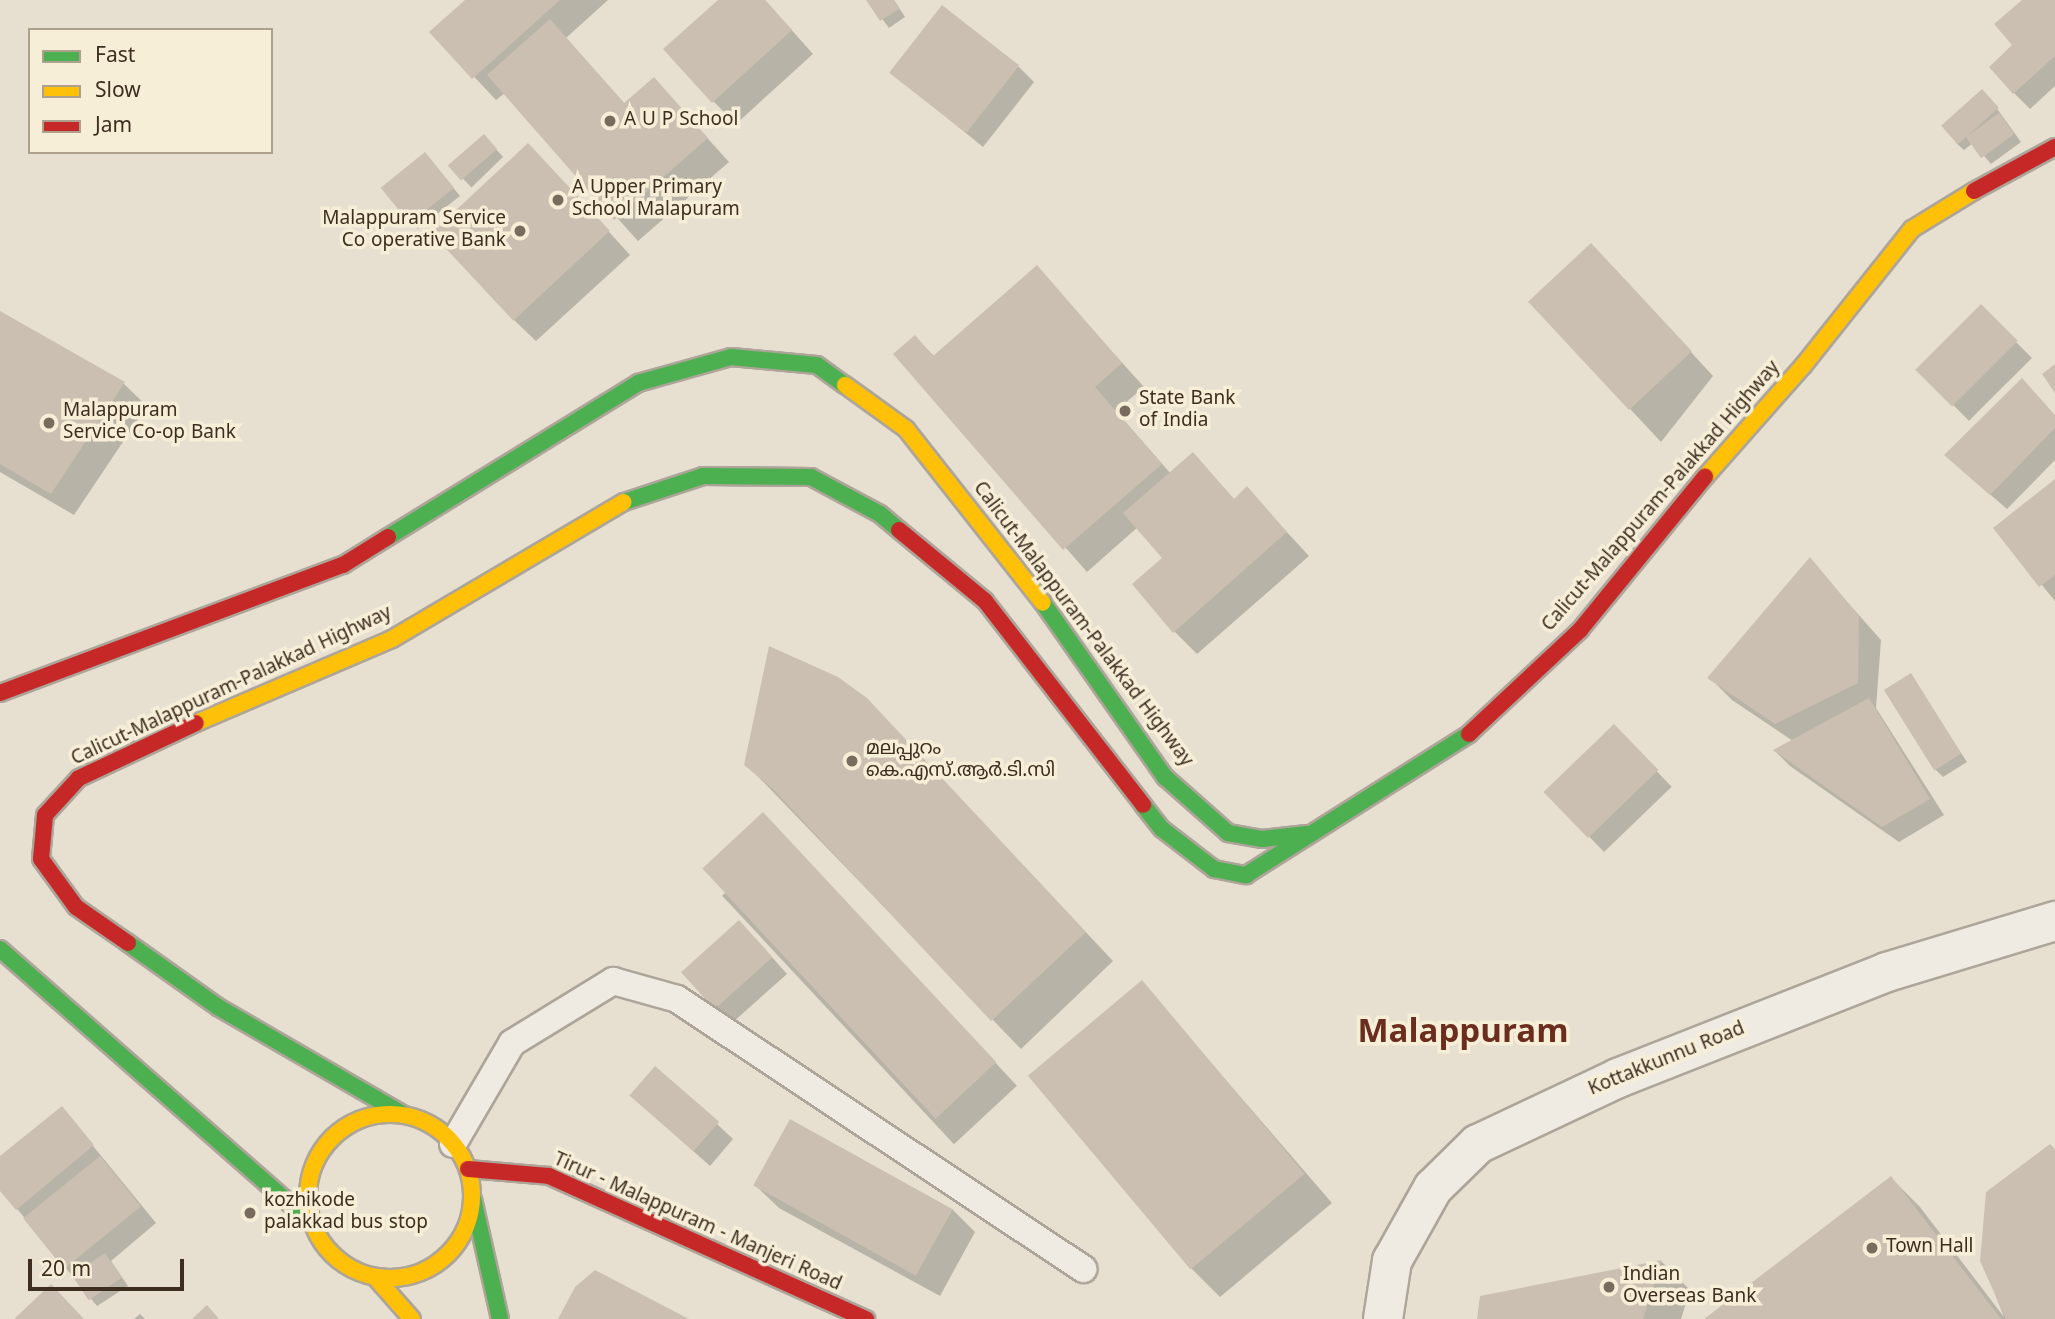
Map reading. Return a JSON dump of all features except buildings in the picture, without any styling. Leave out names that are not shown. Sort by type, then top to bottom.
[{"type":"main road","name":"Calicut-Malappuram-Palakkad Highway","points":[[404,1115],[218,1007],[76,908],[41,859],[45,815],[79,778],[291,679],[392,639],[622,502],[704,476],[811,477],[880,514],[985,601],[1162,829],[1214,869],[1245,875],[1316,834],[1467,736],[1580,630],[1652,537],[1803,366],[1912,229],[2011,168],[2055,147]]},
{"type":"main road","name":"Calicut-Malappuram-Palakkad Highway","points":[[0,693],[343,565],[638,383],[732,357],[817,365],[906,429],[1026,579],[1165,776],[1228,833],[1262,839],[1316,834]]},
{"type":"main road","points":[[0,949],[313,1223],[327,1248],[348,1267],[375,1277],[399,1278],[442,1260],[458,1242],[472,1197]]},
{"type":"main road","points":[[313,1223],[310,1181],[327,1143],[349,1125],[376,1115],[404,1115],[423,1121],[453,1144],[468,1169],[500,1319]]},
{"type":"main road","name":"Tirur - Malappuram - Manjeri Road","points":[[468,1169],[550,1176],[866,1319]]},
{"type":"main road","points":[[375,1277],[412,1319]]},
{"type":"street","name":"Kottakkunnu Road","points":[[1383,1319],[1392,1261],[1433,1188],[1478,1144],[1618,1078],[1887,972],[2055,921]]},
{"type":"lane","points":[[453,1144],[512,1043],[613,981],[677,999],[1083,1269]]},
{"type":"traffic: fast","points":[[388,537],[638,383],[731,357],[817,365],[845,385]]},
{"type":"traffic: fast","points":[[624,502],[703,476],[811,477],[880,514],[899,530]]},
{"type":"traffic: fast","points":[[1043,603],[1165,777],[1228,833],[1262,839],[1307,834]]},
{"type":"traffic: fast","points":[[1143,805],[1162,829],[1214,869],[1246,875],[1469,734]]},
{"type":"traffic: fast","points":[[128,943],[218,1007],[404,1115]]},
{"type":"traffic: fast","points":[[0,949],[312,1223]]},
{"type":"traffic: fast","points":[[473,1199],[500,1319]]},
{"type":"traffic: slow","points":[[1705,477],[1803,366],[1912,229],[1974,191]]},
{"type":"traffic: slow","points":[[845,385],[906,429],[1043,603]]},
{"type":"traffic: slow","points":[[196,723],[392,639],[624,502]]},
{"type":"traffic: slow","points":[[390,1114],[421,1121],[448,1138],[465,1165],[472,1196],[465,1227],[448,1254],[421,1271],[390,1278],[359,1271],[332,1254],[315,1227],[308,1196],[315,1165],[332,1138],[359,1121],[390,1114]]},
{"type":"traffic: slow","points":[[375,1277],[412,1319]]},
{"type":"traffic: jam","points":[[1974,191],[2055,147]]},
{"type":"traffic: jam","points":[[1469,734],[1580,630],[1705,477]]},
{"type":"traffic: jam","points":[[899,530],[985,601],[1143,805]]},
{"type":"traffic: jam","points":[[0,693],[343,565],[388,537]]},
{"type":"traffic: jam","points":[[128,943],[76,907],[41,859],[45,815],[79,778],[196,723]]},
{"type":"traffic: jam","points":[[468,1169],[549,1176],[866,1319]]},
{"type":"place","name":"A U P School","points":[[610,121]]},
{"type":"place","name":"A Upper Primary School Malapuram","points":[[558,200]]},
{"type":"place","name":"Malappuram Service Co operative Bank","points":[[520,231]]},
{"type":"place","name":"State Bank of India","points":[[1125,411]]},
{"type":"place","name":"Malappuram Service Co-op Bank","points":[[49,423]]},
{"type":"place","name":"മലപ്പുറം കെ.എസ്.ആർ.ടി.സി","points":[[852,761]]},
{"type":"place","name":"kozhikode palakkad bus stop","points":[[250,1213]]},
{"type":"place","name":"Town Hall","points":[[1872,1248]]},
{"type":"place","name":"Indian Overseas Bank","points":[[1609,1287]]},
{"type":"district","name":"Malappuram","points":[[1463,1035]]}]
